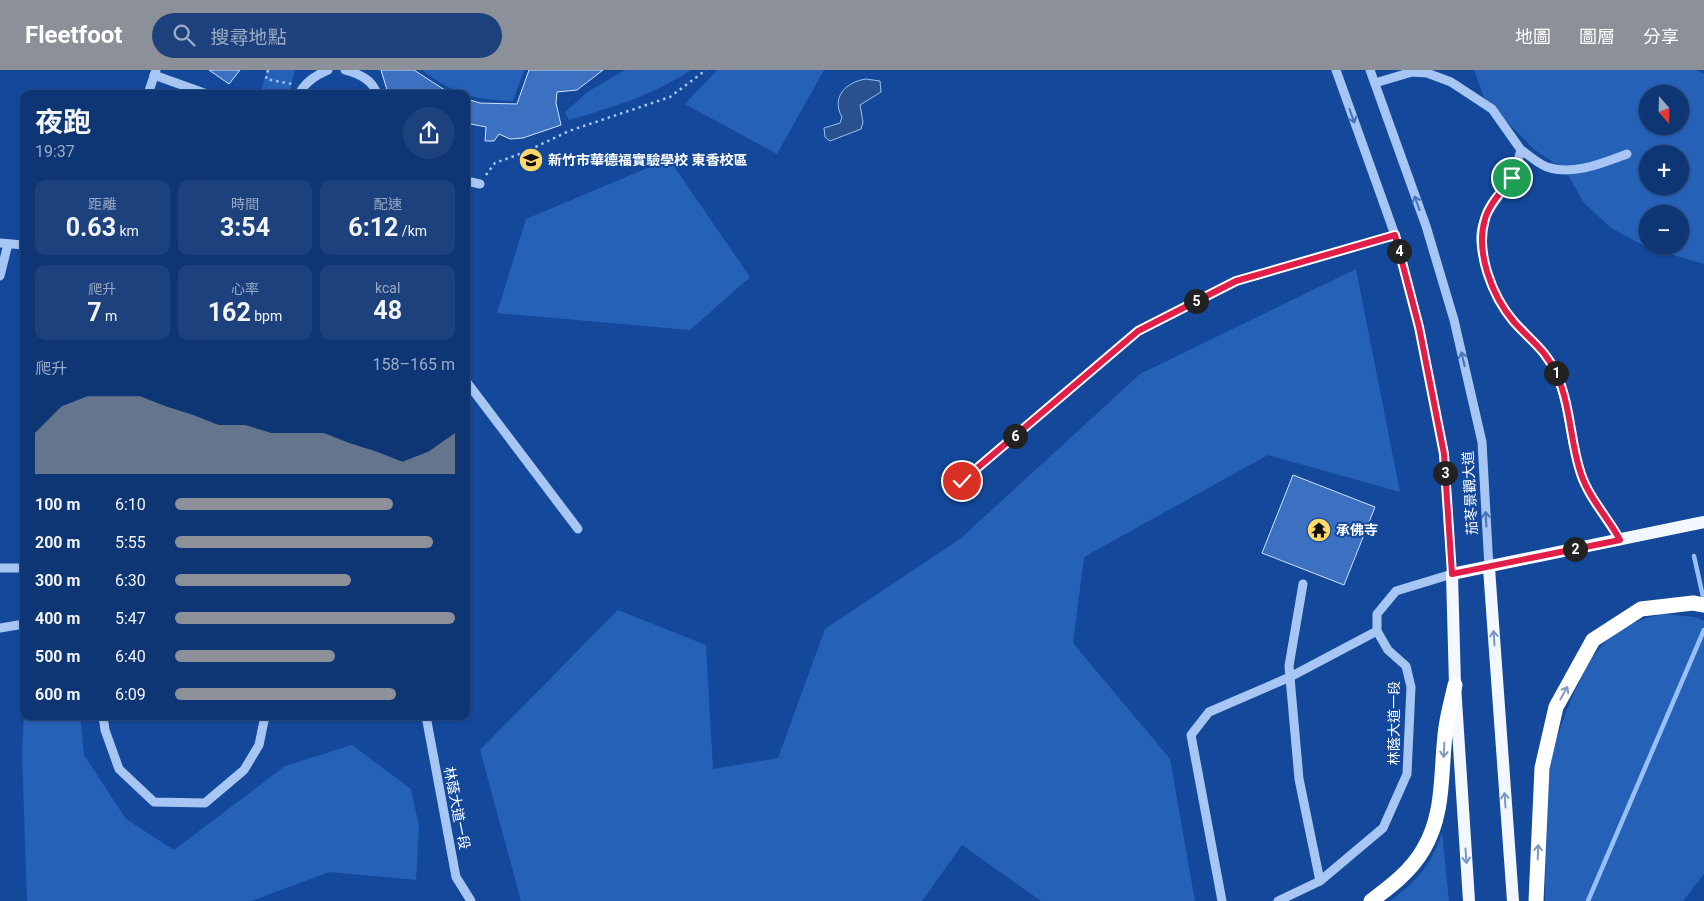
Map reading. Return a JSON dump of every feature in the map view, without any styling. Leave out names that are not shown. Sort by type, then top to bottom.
[{"type":"highway","points":[[1536,901],[1542,768],[1556,707],[1593,640],[1641,609],[1698,604]]},
{"type":"highway","points":[[1371,901],[1408,870],[1423,850],[1434,828],[1443,775],[1446,727],[1455,685]]},
{"type":"main road","points":[[1452,574],[1489,568],[1704,522]]},
{"type":"main road","name":"茄苳景觀大道","points":[[1489,568],[1512,901]]},
{"type":"main road","name":"茄苳景觀大道","points":[[1452,574],[1455,685],[1469,901]]},
{"type":"street","points":[[301,90],[317,74],[328,70]]},
{"type":"street","points":[[345,70],[361,74],[374,86],[376,90]]},
{"type":"street","name":"茄苳景觀大道","points":[[1336,70],[1395,235],[1419,327],[1444,454],[1452,574]]},
{"type":"street","name":"茄苳景觀大道","points":[[1370,70],[1426,226],[1454,320],[1482,442],[1489,568]]},
{"type":"street","points":[[1374,83],[1412,72],[1427,73],[1451,82],[1492,109],[1521,150],[1547,167],[1566,171],[1601,164],[1627,154]]},
{"type":"street","points":[[149,90],[155,73],[197,90]]},
{"type":"street","points":[[1521,150],[1512,178],[1485,218],[1481,241],[1488,272],[1498,299],[1514,321],[1546,353],[1554,368],[1572,428],[1575,453],[1582,476],[1620,540]]},
{"type":"street","points":[[470,182],[480,184]]},
{"type":"street","points":[[962,481],[1138,331],[1236,281],[1395,235]]},
{"type":"street","points":[[0,276],[4,244],[20,245]]},
{"type":"street","points":[[470,386],[578,529]]},
{"type":"street","points":[[0,568],[20,568]]},
{"type":"street","points":[[1222,901],[1191,734],[1209,712],[1290,677],[1377,631],[1377,614],[1396,591],[1452,574]]},
{"type":"street","points":[[1303,584],[1289,666],[1299,779],[1320,881]]},
{"type":"street","points":[[0,628],[20,625]]},
{"type":"street","name":"林蔭大道一段","points":[[1278,901],[1320,881],[1383,828],[1407,774],[1411,687],[1406,666],[1388,650],[1377,631]]},
{"type":"street","points":[[104,720],[105,730],[119,769],[154,802],[205,803],[244,770],[260,745],[264,720]]},
{"type":"street","name":"林蔭大道一段","points":[[427,720],[456,877],[471,901]]},
{"type":"path","points":[[268,70],[266,79],[301,90]]},
{"type":"path","points":[[480,184],[495,163],[525,152],[569,131],[670,97],[706,70]]},
{"type":"shaded area","points":[[267,70],[295,70],[290,90],[261,90]]},
{"type":"shaded area","points":[[422,70],[524,70],[513,101],[470,96],[470,90],[454,90]]},
{"type":"shaded area","points":[[625,70],[691,70],[647,94],[569,120],[565,112],[589,91]]},
{"type":"shaded area","points":[[717,70],[824,70],[777,154],[685,104]]},
{"type":"shaded area","points":[[1474,70],[1697,70],[1704,74],[1704,264],[1673,255],[1689,255],[1689,205],[1639,205],[1639,243],[1611,228],[1584,203],[1566,171],[1535,150],[1485,100]]},
{"type":"shaded area","points":[[866,79],[880,81],[881,92],[860,105],[863,122],[861,129],[830,141],[825,137],[824,128],[840,123],[842,117],[839,110],[839,97],[846,87]]},
{"type":"shaded area","points":[[669,159],[750,277],[690,330],[497,313],[526,219]]},
{"type":"shaded area","points":[[1356,269],[1400,492],[1268,455],[1084,557],[1073,643],[1170,759],[1195,901],[1041,901],[962,845],[922,901],[521,901],[480,750],[618,610],[706,645],[713,769],[778,758],[825,629],[960,539],[1140,374]]},
{"type":"shaded area","points":[[1663,614],[1695,617],[1704,621],[1704,874],[1683,901],[1545,901],[1548,784],[1552,754],[1562,722],[1584,672],[1606,641],[1628,626]]},
{"type":"shaded area","points":[[24,720],[80,720],[84,755],[126,819],[174,850],[285,766],[352,745],[411,789],[419,826],[416,880],[329,872],[251,901],[27,901],[22,753]]},
{"type":"shaded area","points":[[1442,833],[1449,901],[1390,901],[1409,886],[1422,872]]},
{"type":"building","points":[[209,70],[240,70],[229,84]]},
{"type":"building","points":[[381,70],[414,70],[445,90],[387,90]]},
{"type":"building","points":[[529,70],[603,70],[577,90],[557,92],[556,103],[561,125],[523,138],[510,139],[499,134],[494,141],[485,141],[486,127],[470,124],[470,100],[480,103],[517,104]]},
{"type":"building","name":"承佛寺","points":[[1293,475],[1375,507],[1344,585],[1262,553]]},
{"type":"waterway","points":[[1694,556],[1704,601]]},
{"type":"waterway","points":[[1588,901],[1704,630]]},
{"type":"place","name":"新竹市華德福實驗學校 東香校區","points":[[531,160]]},
{"type":"place","name":"承佛寺","points":[[1319,530]]},
{"type":"route","points":[[962,481],[1138,331],[1236,281],[1395,235],[1419,327],[1444,454],[1452,574],[1620,540],[1607,517],[1591,496],[1582,476],[1575,453],[1566,402],[1546,353],[1514,321],[1498,299],[1488,272],[1481,241],[1485,218],[1512,178]]}]
